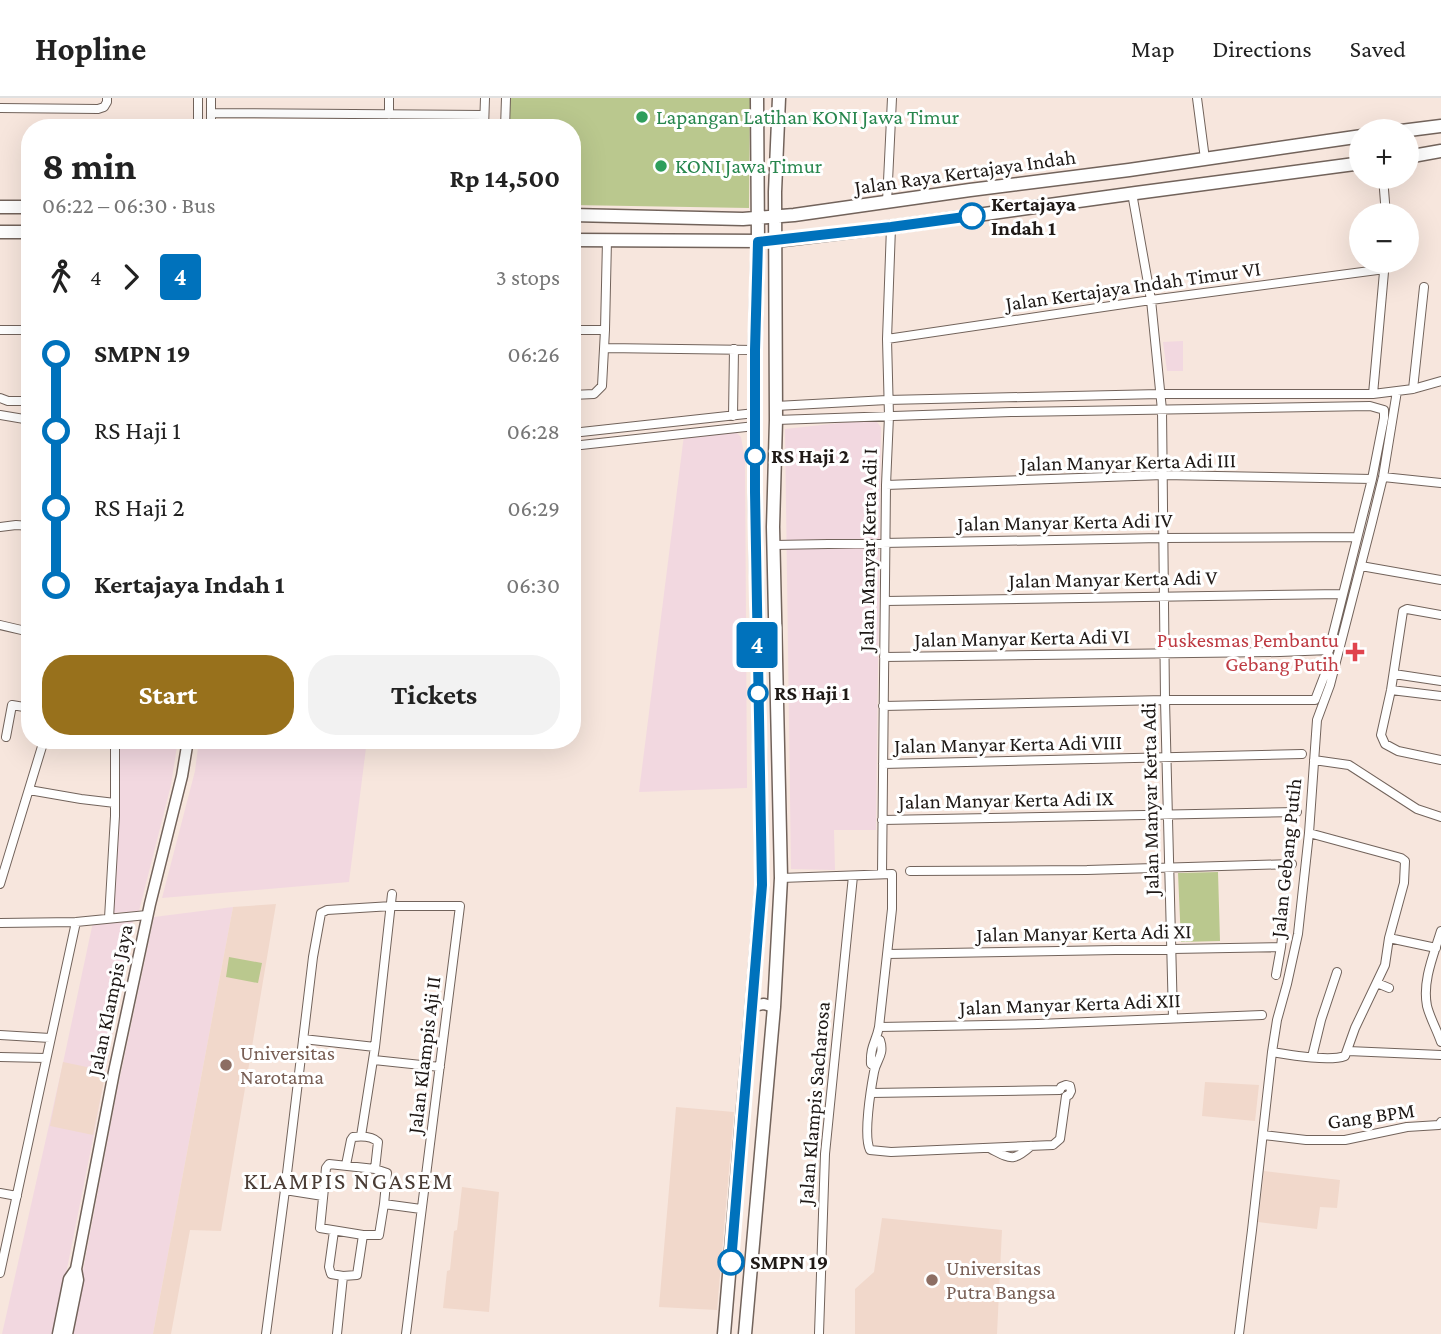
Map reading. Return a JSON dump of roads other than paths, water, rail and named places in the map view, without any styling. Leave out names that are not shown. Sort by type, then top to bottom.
[{"type":"main road","points":[[724,1334],[762,885],[755,540],[757,98]]},
{"type":"main road","points":[[745,1334],[774,1007],[781,878],[774,539],[775,216],[779,98]]},
{"type":"main road","points":[[1419,129],[1441,126]]},
{"type":"main road","name":"Jalan Raya Kertajaya Indah","points":[[581,215],[757,218],[794,215],[1349,138]]},
{"type":"main road","points":[[1419,155],[1441,151]]},
{"type":"main road","name":"Jalan Raya Kertajaya Indah","points":[[581,240],[775,241],[1349,165]]},
{"type":"main road","points":[[1129,170],[1132,193]]},
{"type":"main road","points":[[0,206],[21,207]]},
{"type":"main road","points":[[0,232],[21,232]]},
{"type":"main road","points":[[755,540],[774,539]]},
{"type":"main road","name":"Jalan Klampis Jaya","points":[[66,1334],[114,1072],[186,749]]},
{"type":"main road","points":[[754,987],[761,993],[770,993],[774,988]]},
{"type":"main road","points":[[753,1006],[764,1004],[774,1007]]},
{"type":"main road","name":"Jalan Klampis Jaya","points":[[58,1334],[69,1279],[76,1269]]},
{"type":"street","points":[[198,98],[198,119]]},
{"type":"street","points":[[211,98],[211,119]]},
{"type":"street","points":[[389,98],[389,115]]},
{"type":"street","points":[[484,119],[485,98]]},
{"type":"street","points":[[505,119],[506,98]]},
{"type":"street","points":[[887,202],[892,98]]},
{"type":"street","points":[[1197,98],[1205,159]]},
{"type":"street","points":[[0,108],[98,108],[105,102]]},
{"type":"street","points":[[211,113],[484,115]]},
{"type":"street","name":"Jalan Manyar Kerta Adi","points":[[1132,193],[1151,300],[1161,402],[1173,1018]]},
{"type":"street","name":"Jalan Manyar Kerta Adi I","points":[[887,954],[893,877],[890,874],[882,874],[882,820],[887,339],[891,227]]},
{"type":"street","points":[[581,395],[594,394],[602,386],[604,377],[607,240]]},
{"type":"street","name":"Jalan Kertajaya Indah Timur VI","points":[[887,339],[1349,270]]},
{"type":"street","points":[[1373,394],[1384,273]]},
{"type":"street","points":[[1413,389],[1424,287]]},
{"type":"street","points":[[0,330],[21,330]]},
{"type":"street","points":[[581,330],[606,330]]},
{"type":"street","points":[[604,348],[755,350]]},
{"type":"street","points":[[733,416],[734,349]]},
{"type":"street","points":[[776,413],[1373,394],[1413,389],[1441,381]]},
{"type":"street","name":"Jalan Gebang Putih","points":[[1239,1334],[1272,1052],[1298,934],[1317,720],[1330,685],[1383,477],[1397,391]]},
{"type":"street","points":[[0,398],[21,401]]},
{"type":"street","points":[[776,413],[1161,402],[1376,407],[1384,410],[1372,479],[1325,674],[1315,699],[883,706]]},
{"type":"street","points":[[0,415],[21,418]]},
{"type":"street","points":[[581,442],[593,437],[733,416],[755,419]]},
{"type":"street","points":[[581,435],[593,437],[755,419]]},
{"type":"street","name":"Jalan Manyar Kerta Adi III","points":[[886,485],[1163,475],[1372,479]]},
{"type":"street","points":[[1383,477],[1441,483]]},
{"type":"street","points":[[0,527],[21,526]]},
{"type":"street","name":"Jalan Manyar Kerta Adi IV","points":[[774,539],[886,542],[1357,537]]},
{"type":"street","points":[[1361,566],[1441,580]]},
{"type":"street","name":"Jalan Manyar Kerta Adi V","points":[[885,601],[1343,594]]},
{"type":"street","points":[[1441,615],[1407,609],[1403,611],[1394,674],[1381,735],[1385,744],[1398,751],[1441,760]]},
{"type":"street","points":[[0,625],[21,630]]},
{"type":"street","name":"Jalan Manyar Kerta Adi VI","points":[[884,657],[1329,650]]},
{"type":"street","points":[[1394,674],[1441,681]]},
{"type":"street","points":[[1391,690],[1441,696]]},
{"type":"street","points":[[6,737],[12,705],[21,706]]},
{"type":"street","points":[[0,884],[41,749]]},
{"type":"street","points":[[108,918],[115,803],[115,749]]},
{"type":"street","name":"Jalan Manyar Kerta Adi VIII","points":[[883,764],[1302,754]]},
{"type":"street","points":[[1314,760],[1349,765],[1418,809],[1441,817]]},
{"type":"street","points":[[29,790],[115,803]]},
{"type":"street","name":"Jalan Manyar Kerta Adi IX","points":[[882,820],[1297,812]]},
{"type":"street","points":[[1272,1052],[1312,1057],[1345,1056],[1355,1028],[1385,965],[1404,883],[1405,861],[1309,833]]},
{"type":"street","points":[[910,871],[1087,870],[1292,864]]},
{"type":"street","points":[[781,878],[882,874]]},
{"type":"street","name":"Jalan Klampis Sacharosa","points":[[818,1334],[825,1154],[853,876]]},
{"type":"street","points":[[361,1136],[374,1060],[392,894]]},
{"type":"street","points":[[266,1334],[313,957],[321,913],[327,910],[392,906]]},
{"type":"street","name":"Jalan Klampis Aji II","points":[[392,906],[460,906],[406,1334]]},
{"type":"street","points":[[1276,975],[1282,947],[1284,909]]},
{"type":"street","points":[[0,923],[76,922],[148,915]]},
{"type":"street","points":[[0,1273],[76,922]]},
{"type":"street","points":[[1441,931],[1428,976],[1426,996],[1427,1008],[1441,1042]]},
{"type":"street","points":[[1389,939],[1436,948]]},
{"type":"street","name":"Jalan Manyar Kerta Adi XI","points":[[887,954],[1282,947]]},
{"type":"street","points":[[871,1093],[1063,1093],[1059,1142],[1053,1145],[891,1152],[870,1150],[867,1140],[871,1093],[875,1067],[870,1060],[872,1044],[877,1040],[887,954]]},
{"type":"street","points":[[1312,1057],[1337,972]]},
{"type":"street","points":[[1377,983],[1389,988]]},
{"type":"street","name":"Jalan Manyar Kerta Adi XII","points":[[879,1027],[1262,1015]]},
{"type":"street","points":[[0,1035],[50,1038]]},
{"type":"street","points":[[303,1039],[375,1047]]},
{"type":"street","points":[[1348,1051],[1441,1055]]},
{"type":"street","points":[[0,1057],[46,1058]]},
{"type":"street","points":[[374,1060],[440,1067]]},
{"type":"street","name":"Gang BPM","points":[[1263,1135],[1306,1140],[1345,1140],[1407,1127],[1439,1125],[1441,1122]]},
{"type":"street","points":[[346,1165],[351,1140],[361,1136],[378,1142],[375,1169]]},
{"type":"street","points":[[333,1164],[375,1169],[387,1173],[378,1236],[320,1228],[327,1166],[333,1164]]},
{"type":"street","points":[[285,1190],[323,1196]]},
{"type":"street","points":[[0,1193],[17,1196]]},
{"type":"street","points":[[384,1204],[421,1209]]},
{"type":"street","points":[[334,1231],[329,1271],[331,1274],[344,1276],[357,1275],[363,1235]]},
{"type":"street","points":[[337,1334],[344,1276]]},
{"type":"place","name":"Lapangan Latihan KONI Jawa Timur","points":[[642,117]]},
{"type":"place","name":"KONI Jawa Timur","points":[[661,166]]},
{"type":"place","name":"Kertajaya Indah 1","points":[[972,216]]},
{"type":"place","name":"RS Haji 2","points":[[755,456]]},
{"type":"place","name":"Puskesmas Pembantu Gebang Putih","points":[[1355,652]]},
{"type":"place","name":"RS Haji 1","points":[[758,693]]},
{"type":"place","name":"Universitas Narotama","points":[[226,1065]]},
{"type":"place","name":"SMPN 19","points":[[731,1262]]},
{"type":"place","name":"Universitas Putra Bangsa","points":[[932,1280]]},
{"type":"district","name":"KLAMPIS NGASEM","points":[[349,1180]]}]
